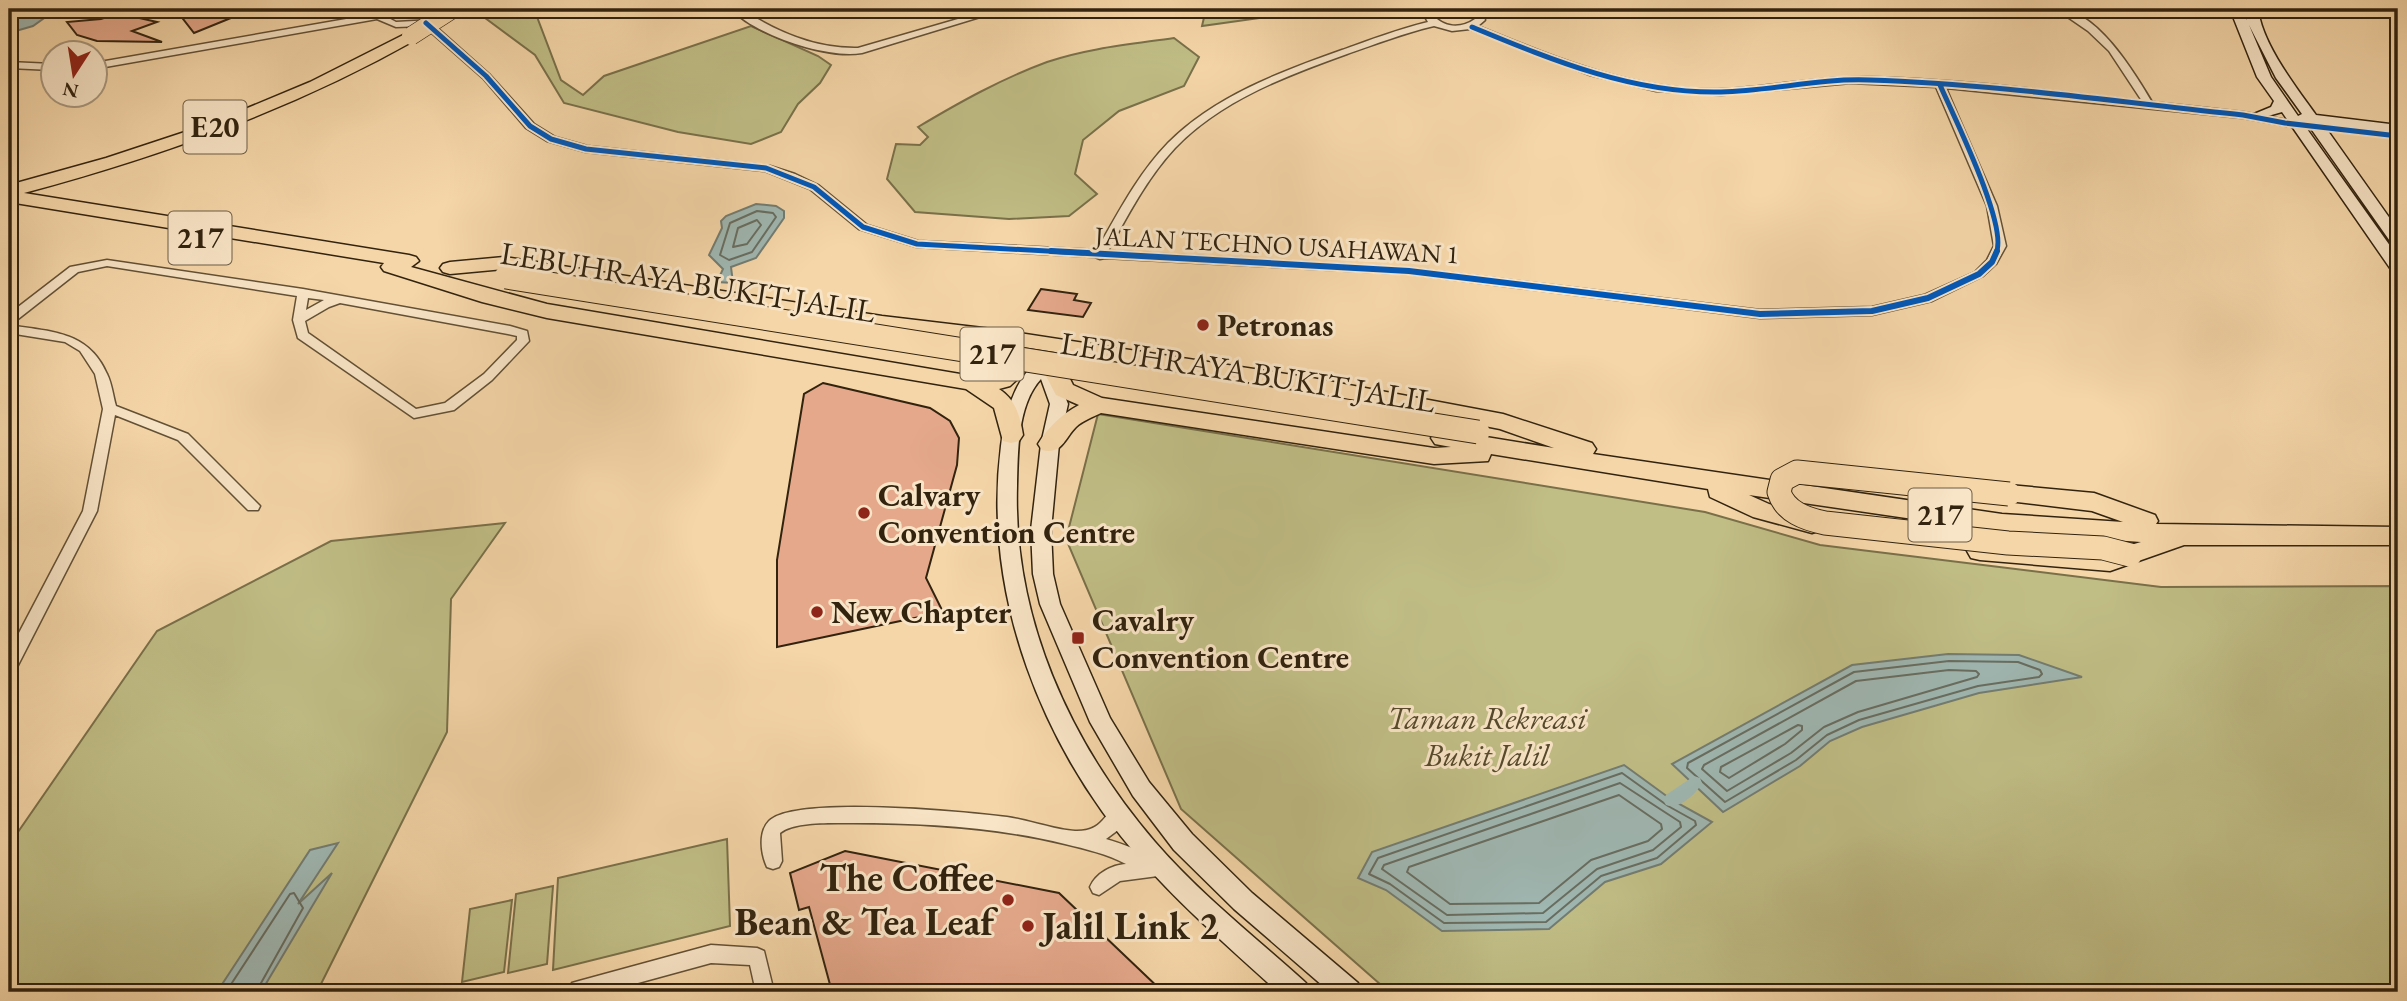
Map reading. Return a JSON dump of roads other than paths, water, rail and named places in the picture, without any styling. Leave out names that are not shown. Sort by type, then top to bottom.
[{"type":"highway","name":"E20","points":[[9,194],[121,160],[267,107],[384,51],[453,9]]},
{"type":"highway","name":"E20","points":[[9,182],[152,140],[254,102],[333,67],[429,16]]},
{"type":"highway","name":"LEBUHRAYA BUKIT JALIL","points":[[9,194],[450,268],[502,281],[1427,435],[1693,478],[2002,523],[2189,536],[2398,536]]},
{"type":"highway","name":"LEBUHRAYA BUKIT JALIL","points":[[9,207],[1934,502],[2146,521],[2245,525],[2398,523]]},
{"type":"highway","points":[[450,268],[473,264],[516,265],[882,323],[1000,337],[1312,385],[1503,422],[1584,449]]},
{"type":"highway","points":[[391,267],[489,298],[547,311],[972,383],[1002,381],[1016,370],[1016,354],[1000,337]]},
{"type":"highway","points":[[1093,352],[1070,364],[1057,376],[1064,390],[1098,405],[1434,456],[1476,456],[1516,449]]},
{"type":"highway","points":[[972,383],[999,398],[1007,406],[1011,435]]},
{"type":"highway","points":[[1050,444],[1064,424],[1098,405]]},
{"type":"highway","points":[[2130,555],[2103,548],[2008,543],[1825,523],[1797,514],[1780,497],[1780,481],[1785,475],[1797,472],[2094,502],[2146,521]]},
{"type":"highway","points":[[1693,478],[1762,511],[1864,535],[1945,547],[2070,560],[2110,561],[2189,536]]},
{"type":"highway","points":[[2333,538],[2398,555]]},
{"type":"main road","points":[[2236,9],[2264,77],[2398,268]]},
{"type":"main road","points":[[2252,9],[2253,21],[2283,78],[2398,242]]},
{"type":"main road","points":[[2261,114],[2276,110],[2281,100]]},
{"type":"main road","points":[[2295,121],[2319,128],[2398,136]]},
{"type":"main road","points":[[2319,128],[2398,129]]},
{"type":"main road","points":[[1037,343],[1043,351],[1059,404],[1050,444],[1041,530],[1043,574],[1051,604],[1101,722],[1141,789],[1183,842],[1243,901],[1349,992]]},
{"type":"main road","points":[[1093,352],[1063,354],[1031,380],[1011,435],[1006,517],[1027,640],[1066,733],[1089,772],[1119,814],[1177,881],[1297,992]]},
{"type":"main road","points":[[1021,402],[1035,396],[1059,404]]},
{"type":"street","points":[[108,63],[379,12],[390,23],[429,16],[448,16],[461,9]]},
{"type":"street","points":[[735,9],[755,22],[824,50],[840,52],[859,51],[989,13]]},
{"type":"street","points":[[1433,9],[1428,15],[1434,23]]},
{"type":"street","points":[[1472,27],[1480,20],[1473,9]]},
{"type":"street","points":[[2060,9],[2087,24],[2113,46],[2149,105]]},
{"type":"street","name":"JALAN TECHNO USAHAWAN 1","points":[[429,16],[530,126],[551,139],[568,145],[676,160],[766,168],[814,187],[863,227],[917,244],[1409,271],[1760,314],[1872,311],[1927,298],[1979,274],[1992,262],[2000,246],[1992,206],[1940,85]]},
{"type":"street","points":[[1100,256],[1142,183],[1184,134],[1229,100],[1310,65],[1409,29],[1434,23],[1457,29],[1472,27],[1569,66],[1607,78],[1659,89],[1719,92],[1865,80],[1940,85],[2295,121]]},
{"type":"street","points":[[9,65],[38,66]]},
{"type":"street","points":[[2243,115],[2261,114],[2295,121]]},
{"type":"street","points":[[9,320],[74,270],[99,264],[303,293],[510,330],[523,334],[523,341],[488,377],[449,407],[414,414],[302,335],[299,320],[303,293]]},
{"type":"street","points":[[299,320],[325,304],[340,300]]},
{"type":"street","points":[[9,329],[68,338],[84,348],[102,374],[110,410],[90,511],[9,667]]},
{"type":"street","points":[[110,410],[146,421],[183,437],[253,506]]},
{"type":"street","points":[[1075,839],[1100,834],[1112,827],[1119,814]]},
{"type":"street","points":[[773,861],[770,839],[775,826],[786,820],[825,816],[974,821],[1075,839],[1112,849],[1177,881]]},
{"type":"street","points":[[1099,887],[1116,873],[1152,870]]},
{"type":"street","points":[[579,990],[711,954],[757,957],[765,992]]},
{"type":"water","points":[[28,9],[43,10],[47,16],[33,26],[9,33],[9,13]]},
{"type":"water","points":[[756,204],[776,206],[784,211],[784,218],[756,258],[731,267],[733,283],[717,282],[723,269],[709,255],[722,228],[721,221],[726,216]]},
{"type":"water","points":[[1948,654],[2019,655],[2082,677],[1979,693],[1862,727],[1830,741],[1800,766],[1723,812],[1672,764],[1852,665]]},
{"type":"water","points":[[1624,765],[1672,800],[1712,822],[1661,864],[1605,882],[1549,929],[1442,931],[1386,890],[1358,878],[1372,852]]},
{"type":"water","points":[[338,843],[298,904],[332,873],[261,992],[217,992],[310,850]]},
{"type":"waterway","points":[[1672,800],[1694,783]]},
{"type":"place","name":"Petronas","points":[[1203,325]]},
{"type":"place","name":"Calvary Convention Centre","points":[[864,513]]},
{"type":"place","name":"New Chapter","points":[[817,612]]},
{"type":"place","name":"Cavalry Convention Centre","points":[[1078,638]]},
{"type":"place","name":"The Coffee Bean & Tea Leaf","points":[[1008,900]]},
{"type":"place","name":"Jalil Link 2","points":[[1028,926]]},
{"type":"park label","name":"Taman Rekreasi Bukit Jalil","points":[[1487,736]]}]
